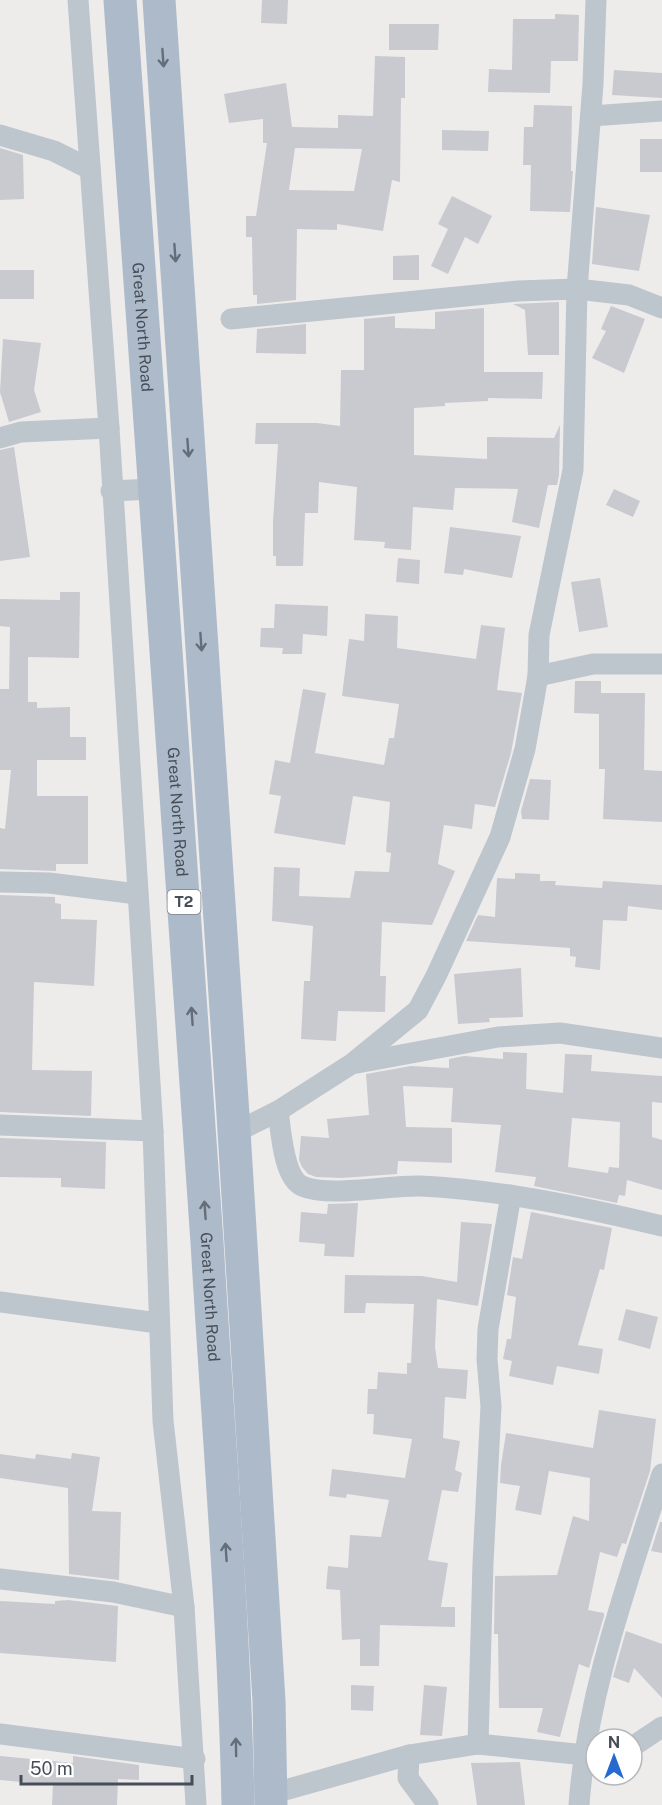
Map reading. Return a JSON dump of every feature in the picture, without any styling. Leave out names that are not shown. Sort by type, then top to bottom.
[{"type":"main road","name":"Great North Road","points":[[120,0],[198,1107],[236,1702],[238,1805]]},
{"type":"main road","name":"Great North Road","points":[[159,0],[234,1133],[269,1701],[271,1799]]},
{"type":"street","points":[[78,0],[109,428],[111,491],[153,1131],[163,1421],[184,1607],[196,1805]]},
{"type":"street","points":[[234,1133],[278,1111],[353,1063],[418,1010],[500,837],[525,749],[538,676],[541,624],[573,470],[577,290],[591,116],[596,0]]},
{"type":"street","points":[[591,116],[662,111]]},
{"type":"street","points":[[0,135],[54,151],[90,169]]},
{"type":"street","points":[[231,319],[519,291],[577,290],[629,295],[662,308]]},
{"type":"street","points":[[0,438],[21,432],[109,428]]},
{"type":"street","points":[[111,491],[153,489]]},
{"type":"street","points":[[538,676],[593,664],[662,664]]},
{"type":"street","points":[[0,882],[49,883],[137,894]]},
{"type":"street","points":[[353,1063],[498,1037],[560,1033],[662,1048]]},
{"type":"street","points":[[278,1111],[288,1170],[300,1186],[317,1191],[418,1186],[533,1197],[662,1226]]},
{"type":"street","points":[[0,1125],[153,1131]]},
{"type":"street","points":[[478,1744],[483,1563],[491,1406],[487,1359],[488,1329],[511,1195]]},
{"type":"street","points":[[0,1302],[158,1323]]},
{"type":"street","points":[[591,1727],[592,1707],[618,1610],[662,1474]]},
{"type":"street","points":[[0,1578],[113,1592],[184,1607]]},
{"type":"street","points":[[644,1740],[662,1727]]},
{"type":"street","points":[[0,1734],[195,1759]]},
{"type":"street","points":[[271,1799],[409,1755],[478,1744],[584,1755]]},
{"type":"street","points":[[409,1755],[408,1778],[428,1805]]},
{"type":"street","points":[[579,1805],[584,1780]]},
{"type":"building","points":[[262,0],[288,0],[287,24],[261,23]]},
{"type":"building","points":[[555,14],[579,15],[578,61],[551,61],[550,93],[488,92],[489,69],[512,70],[513,19],[555,19]]},
{"type":"building","points":[[389,24],[439,24],[438,50],[389,50]]},
{"type":"building","points":[[375,56],[405,57],[405,98],[401,98],[400,182],[392,180],[383,231],[337,224],[337,230],[297,229],[296,300],[257,304],[257,295],[253,295],[252,237],[246,237],[246,216],[256,216],[267,143],[263,143],[263,119],[229,123],[224,94],[286,83],[292,127],[338,128],[338,115],[373,116]],"holes":[[[295,148],[362,149],[354,191],[289,190]]]},
{"type":"building","points":[[614,70],[662,73],[662,98],[612,95]]},
{"type":"building","points":[[534,105],[572,106],[571,171],[573,171],[570,212],[530,211],[531,165],[523,165],[524,127],[533,127]]},
{"type":"building","points":[[442,130],[489,131],[488,151],[442,150]]},
{"type":"building","points":[[640,139],[662,139],[662,172],[640,172]]},
{"type":"building","points":[[0,148],[23,155],[24,199],[0,200]]},
{"type":"building","points":[[452,196],[492,216],[478,244],[465,237],[448,274],[431,266],[448,229],[438,224]]},
{"type":"building","points":[[596,207],[650,215],[639,271],[592,264]]},
{"type":"building","points":[[419,255],[419,280],[393,280],[393,256]]},
{"type":"building","points":[[0,270],[34,270],[34,299],[0,299]]},
{"type":"building","points":[[559,302],[559,355],[528,355],[525,310],[513,304]]},
{"type":"building","points":[[611,306],[645,319],[624,373],[592,358],[606,331],[601,329]]},
{"type":"building","points":[[484,308],[484,372],[543,372],[542,399],[488,398],[488,401],[445,403],[445,406],[414,408],[414,455],[487,459],[487,437],[554,438],[560,425],[557,485],[548,485],[539,528],[512,522],[518,489],[455,488],[453,510],[413,507],[411,550],[384,548],[385,542],[354,540],[357,487],[319,482],[318,513],[305,513],[303,566],[276,566],[276,556],[273,556],[273,522],[278,444],[255,444],[256,423],[317,423],[340,426],[341,370],[364,370],[364,319],[395,316],[395,328],[435,329],[435,312]]},
{"type":"building","points":[[306,324],[306,354],[256,353],[257,329]]},
{"type":"building","points":[[3,339],[41,343],[34,390],[41,412],[9,422],[0,392]]},
{"type":"building","points":[[14,447],[30,557],[0,561],[0,450]]},
{"type":"building","points":[[614,489],[640,501],[633,517],[606,505]]},
{"type":"building","points":[[450,527],[521,536],[512,578],[464,569],[463,575],[444,573]]},
{"type":"building","points":[[398,558],[420,560],[419,584],[396,582]]},
{"type":"building","points":[[600,578],[608,627],[579,632],[571,582]]},
{"type":"building","points":[[60,592],[80,592],[79,658],[28,657],[28,702],[37,702],[37,708],[70,707],[70,737],[86,737],[86,760],[37,760],[37,796],[88,796],[88,864],[56,864],[56,871],[0,869],[0,828],[5,829],[11,770],[0,770],[0,689],[9,689],[10,627],[0,626],[0,599],[60,600]]},
{"type":"building","points":[[275,604],[328,606],[327,636],[303,634],[302,654],[282,654],[283,648],[260,647],[261,628],[274,628]]},
{"type":"building","points":[[365,614],[398,616],[397,648],[476,659],[481,625],[505,628],[497,690],[522,693],[511,753],[495,807],[475,804],[472,829],[444,825],[438,864],[455,871],[432,925],[382,922],[380,976],[386,976],[385,1012],[338,1011],[336,1041],[301,1039],[304,981],[310,981],[313,926],[272,921],[274,867],[300,868],[299,896],[350,898],[355,871],[389,872],[391,853],[386,852],[390,802],[353,796],[345,845],[274,833],[281,796],[269,794],[275,760],[290,763],[303,689],[326,693],[315,753],[384,765],[389,738],[394,738],[399,704],[342,696],[349,639],[364,641]]},
{"type":"building","points":[[575,681],[601,681],[601,693],[645,693],[644,770],[662,771],[662,822],[603,819],[605,769],[599,769],[599,714],[574,713]]},
{"type":"building","points":[[530,779],[551,780],[549,820],[522,819],[521,811]]},
{"type":"building","points":[[515,873],[540,874],[540,881],[556,881],[555,885],[602,888],[603,881],[662,885],[662,910],[628,906],[627,921],[603,920],[600,970],[575,967],[576,957],[570,956],[570,948],[466,941],[478,915],[495,917],[497,878],[515,879]]},
{"type":"building","points":[[0,895],[55,897],[55,903],[61,904],[61,919],[97,920],[94,986],[34,982],[32,1070],[92,1071],[91,1116],[0,1112]]},
{"type":"building","points":[[521,968],[523,1017],[489,1018],[490,1022],[458,1024],[454,974]]},
{"type":"building","points":[[503,1052],[527,1053],[526,1089],[563,1093],[565,1054],[592,1055],[591,1071],[662,1076],[662,1103],[652,1102],[652,1137],[662,1140],[662,1190],[627,1180],[625,1196],[619,1195],[617,1203],[534,1186],[536,1177],[495,1172],[501,1125],[451,1122],[453,1088],[403,1086],[406,1127],[452,1128],[452,1163],[398,1161],[397,1174],[342,1178],[316,1177],[308,1174],[302,1167],[299,1160],[301,1136],[329,1138],[327,1119],[369,1115],[366,1074],[411,1066],[449,1068],[449,1059],[464,1056],[503,1059]],"holes":[[[572,1118],[620,1122],[619,1168],[609,1167],[608,1173],[568,1167]]]},
{"type":"building","points":[[0,1138],[106,1142],[105,1189],[61,1187],[61,1178],[0,1177]]},
{"type":"building","points":[[358,1203],[354,1257],[324,1256],[325,1244],[299,1242],[301,1212],[327,1214],[328,1204]]},
{"type":"building","points":[[531,1212],[612,1228],[604,1270],[600,1269],[578,1345],[603,1349],[599,1374],[557,1366],[553,1385],[509,1376],[512,1361],[503,1359],[507,1339],[511,1339],[516,1297],[507,1295],[513,1257],[522,1259]]},
{"type":"building","points":[[461,1222],[492,1224],[478,1306],[437,1299],[435,1347],[438,1368],[468,1370],[466,1399],[445,1397],[443,1438],[460,1441],[455,1470],[462,1473],[458,1492],[442,1490],[428,1560],[448,1563],[441,1607],[455,1607],[455,1627],[380,1625],[379,1666],[360,1666],[360,1639],[342,1640],[340,1590],[326,1589],[328,1566],[348,1568],[350,1535],[381,1537],[389,1500],[347,1494],[346,1498],[329,1496],[332,1469],[405,1478],[412,1439],[373,1434],[374,1414],[367,1414],[368,1389],[377,1389],[378,1372],[407,1374],[407,1363],[411,1363],[414,1304],[366,1303],[365,1313],[344,1313],[345,1275],[422,1276],[457,1282]]},
{"type":"building","points":[[626,1309],[658,1317],[650,1349],[618,1340]]},
{"type":"building","points":[[599,1410],[656,1419],[650,1471],[626,1544],[622,1543],[617,1557],[600,1552],[588,1610],[604,1613],[604,1616],[589,1668],[579,1664],[560,1737],[537,1732],[543,1708],[499,1708],[498,1634],[494,1634],[495,1576],[557,1575],[573,1516],[589,1521],[590,1478],[549,1471],[541,1515],[515,1510],[520,1486],[500,1483],[501,1465],[506,1433],[593,1448]]},
{"type":"building","points":[[72,1453],[100,1457],[92,1511],[121,1512],[119,1580],[69,1574],[68,1488],[0,1478],[0,1454],[35,1459],[36,1454],[71,1459]]},
{"type":"building","points":[[660,1522],[662,1522],[662,1553],[651,1551]]},
{"type":"building","points":[[68,1600],[118,1606],[116,1662],[0,1653],[0,1601],[55,1604],[55,1601]]},
{"type":"building","points":[[626,1631],[662,1644],[662,1698],[634,1668],[629,1683],[613,1677]]},
{"type":"building","points":[[351,1685],[374,1686],[373,1711],[351,1710]]},
{"type":"building","points":[[424,1685],[447,1687],[442,1736],[420,1735]]},
{"type":"building","points":[[0,1756],[73,1763],[73,1756],[139,1765],[139,1780],[118,1779],[117,1805],[52,1805],[53,1785],[0,1780]]},
{"type":"building","points":[[520,1762],[525,1805],[477,1805],[471,1763]]}]
